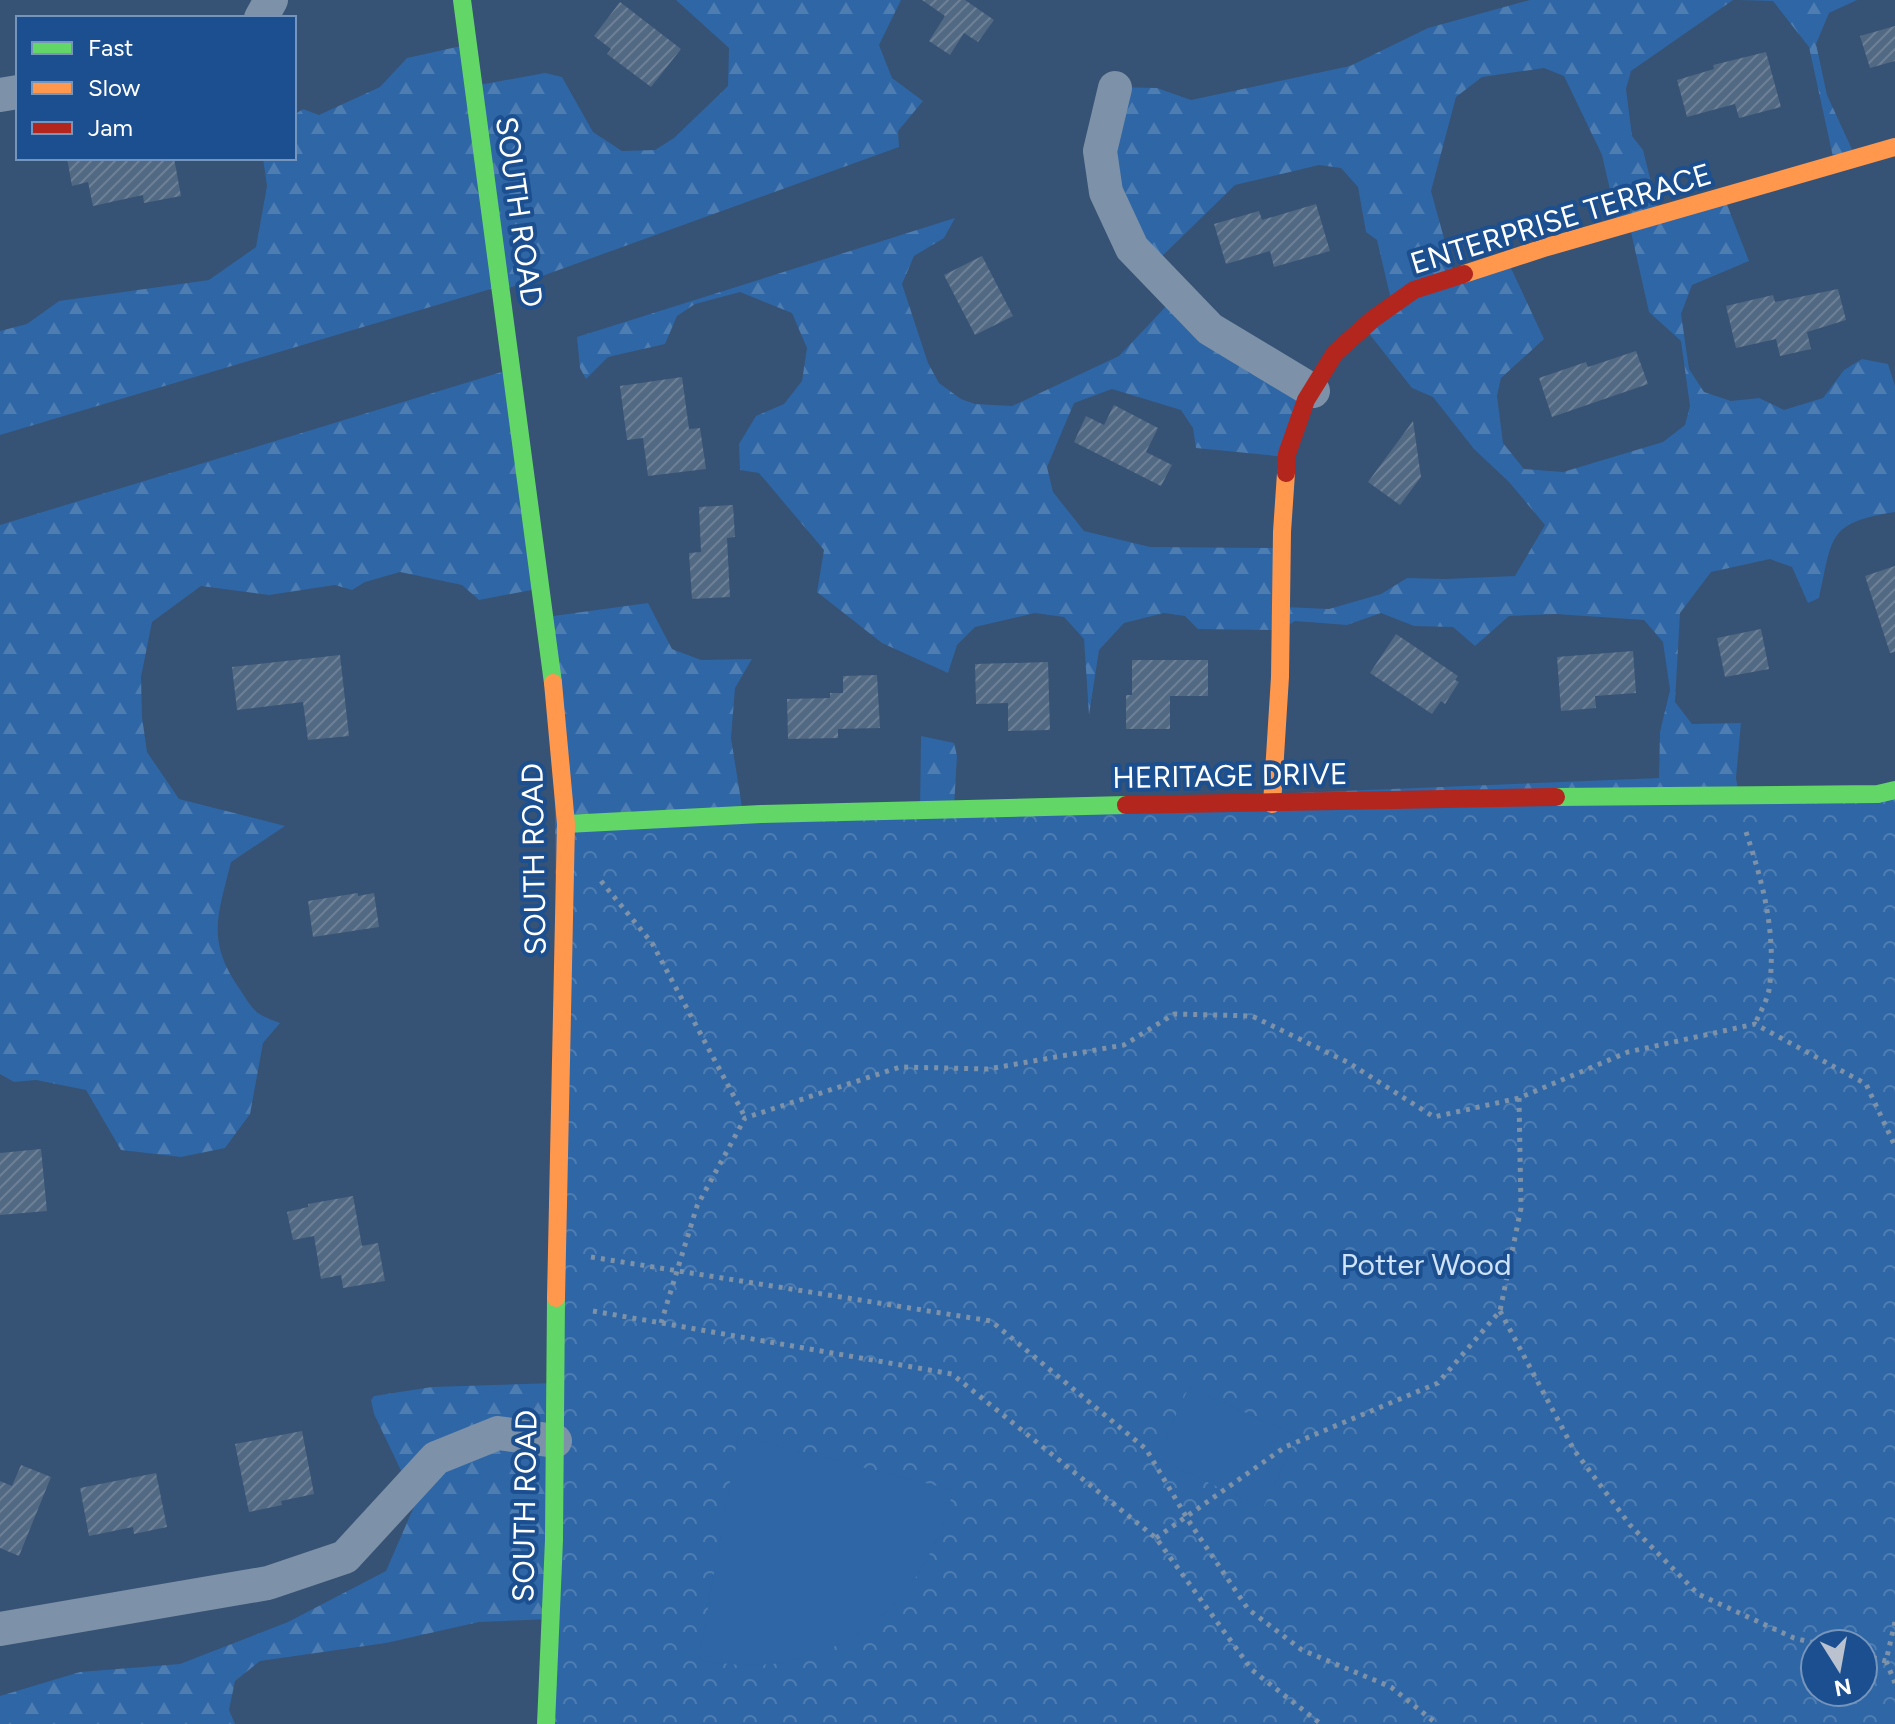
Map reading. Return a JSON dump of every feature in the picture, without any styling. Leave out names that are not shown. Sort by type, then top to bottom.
[{"type":"street","name":"SOUTH ROAD","points":[[462,0],[537,554],[561,752],[566,824],[556,1252],[554,1540],[546,1724]]},
{"type":"street","points":[[1115,88],[1100,151],[1106,192],[1132,248],[1210,329],[1313,391]]},
{"type":"street","name":"ENTERPRISE TERRACE","points":[[1272,804],[1280,677],[1282,532],[1287,454],[1306,400],[1335,353],[1373,319],[1414,290],[1547,247],[1895,147]]},
{"type":"street","name":"HERITAGE DRIVE","points":[[566,824],[761,814],[1878,794],[1895,790]]},
{"type":"street","points":[[0,1629],[268,1583],[332,1562],[345,1557],[436,1458],[498,1433],[555,1441]]},
{"type":"path","points":[[1734,795],[1767,900],[1771,943],[1769,992],[1755,1024]]},
{"type":"path","points":[[593,871],[652,943],[745,1118]]},
{"type":"path","points":[[661,1323],[697,1206],[745,1118],[900,1067],[988,1069],[1124,1045],[1174,1014],[1252,1016],[1349,1063],[1434,1117],[1519,1098],[1628,1052],[1755,1024],[1866,1084],[1895,1146]]},
{"type":"path","points":[[1156,1538],[1285,1447],[1438,1383],[1500,1311],[1521,1208],[1519,1098]]},
{"type":"path","points":[[556,1252],[991,1321],[1146,1449],[1186,1517],[1248,1609],[1302,1650],[1391,1687],[1437,1724]]},
{"type":"path","points":[[556,1305],[952,1374],[1156,1538],[1252,1670],[1321,1724]]},
{"type":"path","points":[[1500,1311],[1574,1450],[1630,1525],[1698,1594],[1799,1639]]},
{"type":"path","points":[[1895,1622],[1886,1661],[1895,1683]]},
{"type":"path","points":[[1879,1659],[1886,1661]]},
{"type":"green space","points":[[676,0],[901,0],[879,45],[892,78],[923,101],[898,131],[899,147],[509,288],[494,288],[0,435],[0,331],[27,324],[59,301],[209,280],[256,247],[267,186],[263,160],[296,160],[296,114],[303,109],[319,115],[380,87],[407,58],[470,44],[479,85],[545,73],[562,77],[593,132],[622,151],[655,150],[674,138],[728,86],[729,48]]},
{"type":"green space","name":"Potter Wood","points":[[1530,0],[1733,0],[1631,71],[1626,89],[1632,136],[1643,150],[1659,214],[1726,202],[1749,261],[1692,285],[1681,314],[1689,369],[1704,392],[1731,401],[1759,398],[1784,410],[1823,398],[1844,370],[1862,359],[1888,364],[1895,386],[1895,512],[1856,522],[1836,536],[1819,598],[1808,603],[1792,567],[1770,559],[1711,572],[1680,613],[1675,702],[1692,724],[1741,723],[1736,778],[1879,1628],[1799,1628],[1799,1708],[1879,1708],[1879,1629],[1895,1724],[551,1619],[479,1622],[386,1643],[260,1661],[235,1681],[229,1710],[235,1724],[0,1724],[0,1696],[80,1672],[180,1664],[288,1622],[386,1571],[416,1502],[374,1414],[371,1400],[374,1396],[432,1387],[555,1383],[560,1346],[553,616],[648,603],[672,649],[701,660],[752,659],[735,688],[731,738],[743,813],[920,813],[921,736],[954,743],[957,756],[954,807],[1659,778],[1660,732],[1670,690],[1663,642],[1644,620],[1556,614],[1509,616],[1475,646],[1453,627],[1414,626],[1381,613],[1347,625],[1295,621],[1280,630],[1198,629],[1185,616],[1164,613],[1124,623],[1099,650],[1089,715],[1084,639],[1064,617],[1035,613],[975,627],[957,645],[948,673],[882,643],[817,592],[824,550],[759,473],[740,470],[739,444],[756,416],[784,404],[802,381],[807,348],[792,313],[740,292],[695,304],[677,316],[665,344],[608,357],[586,379],[580,368],[577,337],[955,218],[944,238],[914,256],[902,284],[928,363],[939,383],[961,399],[975,404],[1012,406],[1119,356],[1173,299],[1305,388],[1286,457],[1196,448],[1193,428],[1181,410],[1112,389],[1074,403],[1047,467],[1053,492],[1084,531],[1150,547],[1280,548],[1285,607],[1329,609],[1381,594],[1407,578],[1515,576],[1545,525],[1509,482],[1474,449],[1433,397],[1412,388],[1367,331],[1392,304],[1377,240],[1366,232],[1358,187],[1341,168],[1319,165],[1235,185],[1151,267],[1107,194],[1114,87],[1157,88],[1191,100],[1350,66],[1428,28]],"holes":[[[1544,68],[1564,76],[1602,155],[1618,225],[1631,232],[1649,312],[1681,341],[1690,406],[1685,425],[1663,442],[1563,472],[1524,469],[1503,443],[1497,396],[1501,378],[1544,339],[1510,266],[1455,278],[1431,191],[1456,97],[1482,77]]]},
{"type":"green space","points":[[1738,0],[1857,0],[1829,13],[1816,44],[1827,95],[1856,158],[1835,166],[1809,47],[1773,1]]},
{"type":"green space","points":[[508,370],[542,588],[479,600],[462,585],[400,572],[365,582],[352,590],[335,585],[269,595],[201,586],[152,622],[141,677],[147,752],[179,799],[285,826],[231,862],[218,927],[222,956],[248,1002],[264,1017],[280,1023],[263,1043],[250,1114],[225,1148],[181,1157],[121,1150],[86,1090],[36,1080],[14,1082],[0,1074],[0,525]]},
{"type":"green space","name":"Potter Wood","points":[[1895,795],[1895,1724],[546,1724],[566,824]]},
{"type":"green space","points":[[1189,1387],[1297,1436],[1263,1508],[1156,1458]]},
{"type":"green space","points":[[738,1436],[953,1490],[943,1525],[928,1557],[909,1586],[886,1611],[860,1632],[830,1649],[796,1660],[760,1665],[699,1660]]},
{"type":"building","points":[[922,0],[965,0],[994,20],[978,42],[964,33],[950,55],[929,41],[945,16]]},
{"type":"building","points":[[620,2],[681,49],[651,87],[607,54],[611,49],[594,36]]},
{"type":"building","points":[[1895,26],[1895,61],[1870,68],[1860,36]]},
{"type":"building","points":[[1766,52],[1781,107],[1739,118],[1735,104],[1687,117],[1677,80],[1714,69],[1713,65]]},
{"type":"building","points":[[67,160],[174,160],[181,196],[144,203],[143,195],[93,206],[88,182],[72,186]]},
{"type":"building","points":[[1316,204],[1330,251],[1274,267],[1270,251],[1226,264],[1214,224],[1259,211],[1262,220]]},
{"type":"building","points":[[982,256],[1013,316],[975,335],[944,275]]},
{"type":"building","points":[[1838,289],[1846,320],[1807,332],[1811,349],[1780,356],[1776,339],[1736,348],[1726,306],[1773,295],[1775,302]]},
{"type":"building","points":[[1636,351],[1648,384],[1552,417],[1539,378],[1586,362],[1588,367]]},
{"type":"building","points":[[682,377],[689,429],[700,428],[706,469],[648,476],[643,438],[627,440],[620,386]]},
{"type":"building","points":[[1114,405],[1158,428],[1146,452],[1172,465],[1161,486],[1074,442],[1086,416],[1104,425]]},
{"type":"building","points":[[1413,421],[1421,477],[1400,505],[1368,482]]},
{"type":"building","points":[[733,505],[735,537],[727,538],[730,597],[692,599],[689,553],[701,552],[699,507]]},
{"type":"building","points":[[1895,566],[1895,652],[1890,653],[1865,576]]},
{"type":"building","points":[[1761,629],[1769,669],[1725,677],[1717,638]]},
{"type":"building","points":[[1396,634],[1458,676],[1455,680],[1459,682],[1445,704],[1441,701],[1432,714],[1370,673]]},
{"type":"building","points":[[1633,651],[1636,693],[1595,696],[1596,708],[1561,711],[1557,657]]},
{"type":"building","points":[[340,655],[349,736],[308,740],[303,702],[237,710],[232,667]]},
{"type":"building","points":[[1132,660],[1208,660],[1208,696],[1170,696],[1170,729],[1126,729],[1126,695],[1132,695]]},
{"type":"building","points":[[1048,662],[1050,730],[1008,731],[1008,703],[976,704],[975,664]]},
{"type":"building","points":[[877,675],[880,728],[838,729],[838,738],[788,739],[787,699],[830,698],[830,693],[843,693],[843,676]]},
{"type":"building","points":[[358,893],[358,896],[374,893],[379,927],[313,937],[308,901]]},
{"type":"building","points":[[41,1149],[47,1211],[0,1215],[0,1153]]},
{"type":"building","points":[[353,1196],[362,1246],[378,1243],[385,1281],[343,1288],[341,1275],[321,1279],[314,1236],[293,1240],[287,1212],[308,1207],[308,1204]]},
{"type":"building","points":[[302,1431],[314,1494],[249,1512],[235,1444]]},
{"type":"building","points":[[21,1465],[51,1477],[19,1556],[0,1548],[0,1481],[12,1486]]},
{"type":"building","points":[[156,1473],[167,1527],[134,1534],[133,1527],[89,1536],[80,1488]]},
{"type":"traffic: fast","points":[[462,0],[553,683]]},
{"type":"traffic: fast","points":[[1556,797],[1878,794],[1895,790]]},
{"type":"traffic: fast","points":[[566,824],[761,814],[1126,805]]},
{"type":"traffic: fast","points":[[546,1724],[554,1540],[556,1298]]},
{"type":"traffic: slow","points":[[1464,274],[1547,247],[1895,147]]},
{"type":"traffic: slow","points":[[1272,804],[1280,677],[1286,473]]},
{"type":"traffic: slow","points":[[553,683],[566,824],[556,1298]]},
{"type":"traffic: jam","points":[[1286,473],[1287,454],[1306,400],[1335,353],[1373,319],[1414,290],[1464,274]]},
{"type":"traffic: jam","points":[[1126,805],[1556,797]]}]
